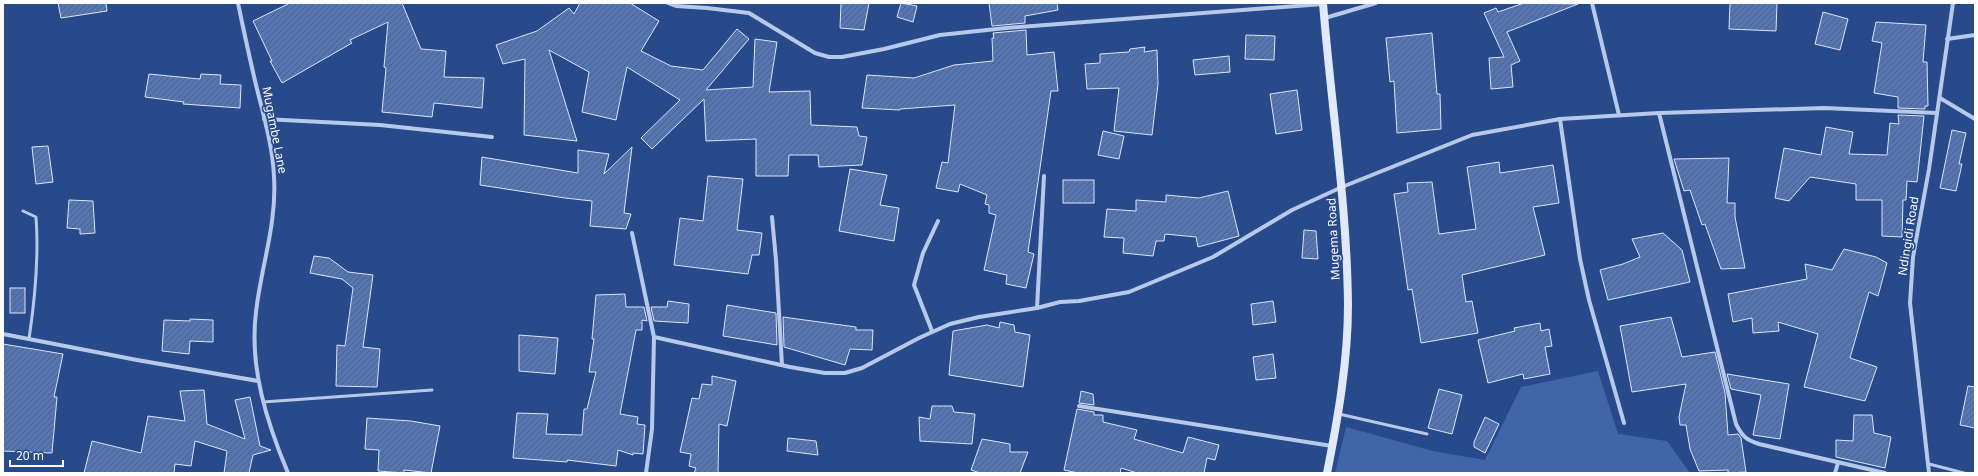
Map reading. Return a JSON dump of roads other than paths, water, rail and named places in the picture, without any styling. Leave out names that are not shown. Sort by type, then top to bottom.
[{"type":"street","name":"Mugambe Lane","points":[[238,3],[264,119],[274,176],[275,208],[256,312],[254,342],[258,381],[277,447],[288,473]]},
{"type":"street","points":[[668,3],[676,6],[749,13],[815,53],[830,57],[842,57],[884,49],[940,35],[1138,17],[1323,4]]},
{"type":"street","points":[[1325,18],[1376,3]]},
{"type":"street","points":[[1592,3],[1619,115]]},
{"type":"street","name":"Ndingidi Road","points":[[1930,473],[1915,348],[1910,289],[1913,257],[1940,98],[1953,3]]},
{"type":"street","name":"Mugema Road","points":[[1323,4],[1342,187],[1346,241],[1348,306],[1345,356],[1338,413],[1327,473]]},
{"type":"street","points":[[1947,39],[1975,35]]},
{"type":"street","points":[[1940,98],[1975,119]]},
{"type":"street","points":[[654,337],[782,365],[825,373],[845,373],[862,368],[932,331],[950,324],[978,316],[1037,308],[1060,302],[1129,292],[1161,280],[1213,257],[1292,210],[1342,187],[1472,135],[1560,119],[1659,112],[1824,108],[1937,113]]},
{"type":"street","points":[[1659,112],[1736,424],[1742,436],[1747,440],[1838,463],[1886,473]]},
{"type":"street","points":[[264,119],[380,125],[492,137]]},
{"type":"street","points":[[1560,119],[1580,259],[1589,300],[1624,423]]},
{"type":"street","points":[[1037,308],[1044,176]]},
{"type":"street","points":[[772,217],[782,365]]},
{"type":"street","points":[[932,331],[914,285],[923,253],[938,221]]},
{"type":"street","points":[[632,233],[654,337],[652,429],[646,473]]},
{"type":"street","points":[[3,334],[137,360],[258,381]]},
{"type":"street","points":[[1079,406],[1332,446]]},
{"type":"street","points":[[1835,473],[1838,463]]},
{"type":"lane","points":[[23,211],[36,217],[37,229],[36,273],[29,339]]},
{"type":"lane","points":[[263,402],[432,390]]},
{"type":"lane","points":[[1338,413],[1427,434]]},
{"type":"lane","points":[[1929,464],[1964,473]]}]
